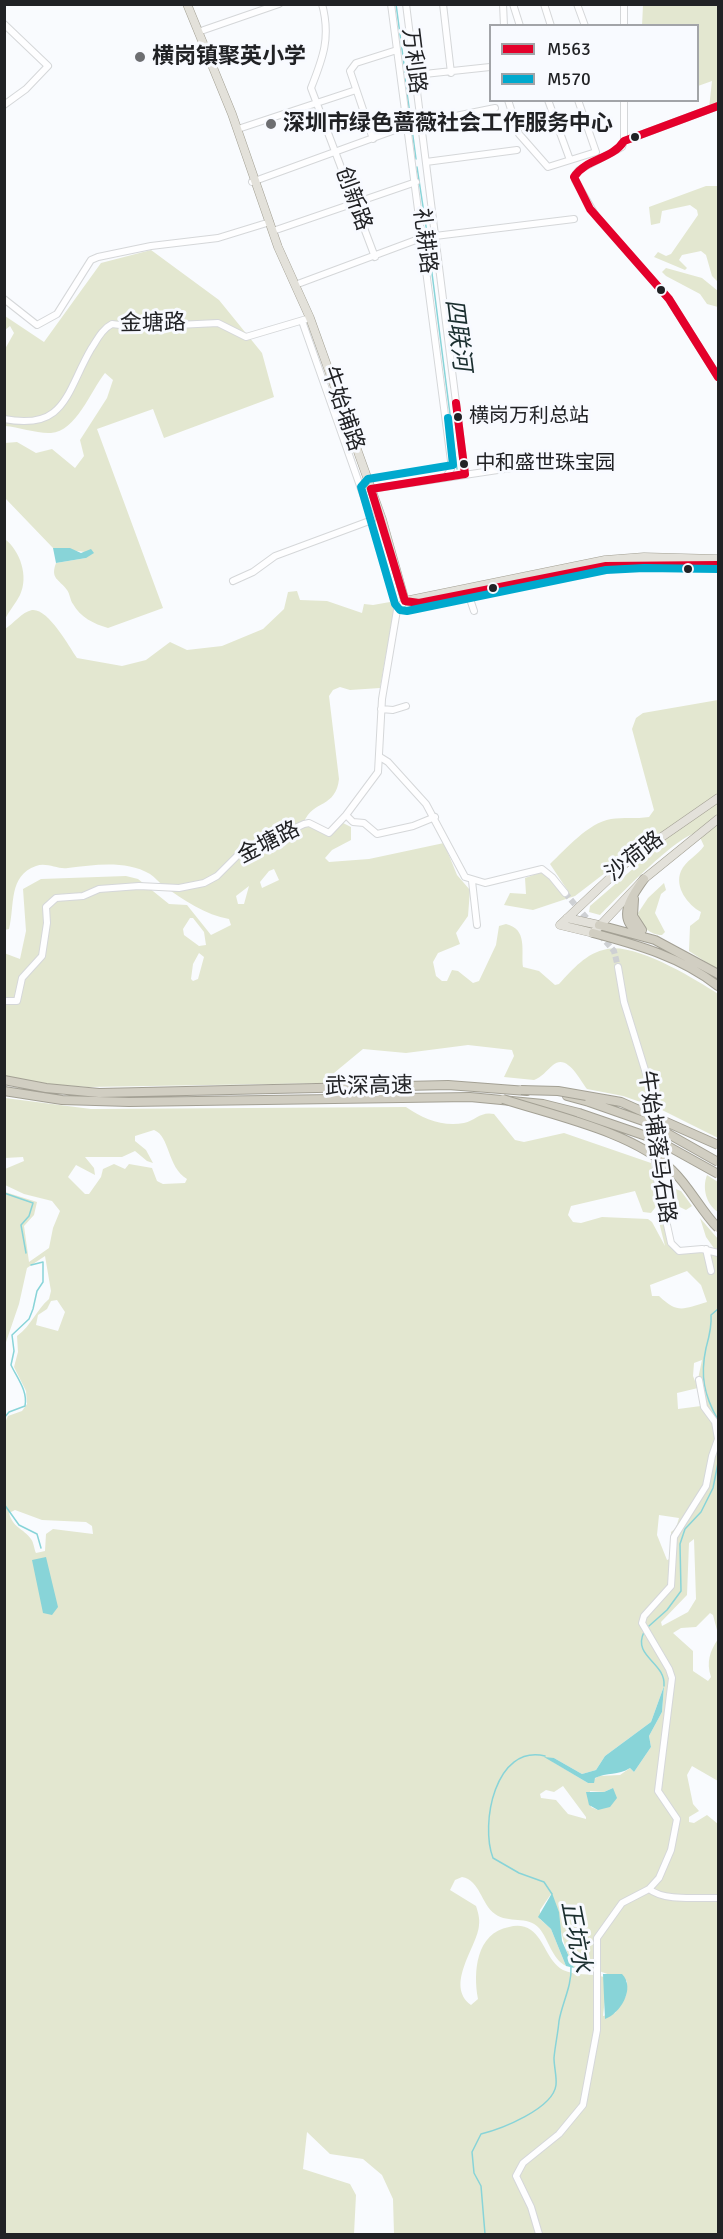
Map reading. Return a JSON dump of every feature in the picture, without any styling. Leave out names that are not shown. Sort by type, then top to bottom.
[{"type":"highway","points":[[644,879],[634,899],[632,912],[640,929],[652,939],[718,974]]},
{"type":"highway","points":[[596,929],[652,939]]},
{"type":"highway","points":[[596,929],[686,964],[718,986]]},
{"type":"highway","name":"武深高速","points":[[4,1080],[46,1089],[99,1093],[434,1085],[521,1090],[590,1102],[649,1123],[718,1162]]},
{"type":"highway","points":[[521,1090],[558,1091],[621,1102],[718,1145]]},
{"type":"highway","name":"武深高速","points":[[4,1091],[62,1100],[129,1102],[431,1096],[503,1099],[579,1113],[655,1139],[718,1174]]},
{"type":"highway","points":[[503,1099],[568,1120],[643,1149],[673,1171],[718,1228]]},
{"type":"main road","name":"牛始埔路","points":[[182,4],[254,181]]},
{"type":"main road","name":"牛始埔路","points":[[187,4],[238,129],[262,210],[270,222],[295,285],[370,489],[405,601]]},
{"type":"main road","points":[[467,590],[612,559],[718,559]]},
{"type":"main road","points":[[405,601],[606,566],[718,565]]},
{"type":"main road","name":"沙荷路","points":[[718,798],[630,859],[560,925],[596,929],[644,879],[718,819]]},
{"type":"main road","points":[[567,918],[596,929]]},
{"type":"street","points":[[198,32],[279,4]]},
{"type":"street","name":"创新路","points":[[322,4],[325,15],[326,51],[311,88],[375,257]]},
{"type":"street","name":"礼耕路","points":[[391,4],[406,126],[424,237],[451,461],[451,469],[446,477]]},
{"type":"street","name":"万利路","points":[[406,4],[465,474]]},
{"type":"street","points":[[443,4],[451,73]]},
{"type":"street","points":[[503,4],[504,24]]},
{"type":"street","points":[[513,4],[519,24]]},
{"type":"street","points":[[544,4],[550,24]]},
{"type":"street","points":[[577,4],[584,24]]},
{"type":"street","points":[[624,4],[624,24]]},
{"type":"street","points":[[4,105],[26,89],[48,66],[6,28]]},
{"type":"street","points":[[373,139],[350,71],[356,63],[397,50]]},
{"type":"street","points":[[415,75],[451,73],[489,67]]},
{"type":"street","points":[[238,129],[356,90]]},
{"type":"street","points":[[509,102],[519,134],[548,167],[596,152],[579,102]]},
{"type":"street","points":[[549,102],[570,160]]},
{"type":"street","points":[[624,102],[624,141]]},
{"type":"street","points":[[718,106],[624,141],[616,151],[576,173],[574,177],[578,188],[601,222],[674,307],[718,377]]},
{"type":"street","points":[[254,181],[406,126],[495,108]]},
{"type":"street","points":[[426,162],[517,150]]},
{"type":"street","points":[[273,231],[416,182]]},
{"type":"street","points":[[435,236],[574,219]]},
{"type":"street","points":[[4,299],[37,325],[46,323],[57,314],[92,260],[98,256],[151,246],[218,238],[270,222]]},
{"type":"street","points":[[295,285],[424,237]]},
{"type":"street","points":[[233,581],[253,572],[275,556],[372,520],[306,320]]},
{"type":"street","name":"金塘路","points":[[4,419],[42,420],[54,414],[105,328],[116,322],[141,327],[218,323],[246,337],[306,320]]},
{"type":"street","points":[[370,489],[511,468]]},
{"type":"street","points":[[467,590],[474,611]]},
{"type":"street","name":"金塘路","points":[[4,1001],[17,1001],[22,978],[42,956],[47,923],[46,908],[54,899],[83,896],[108,888],[172,888],[196,885],[217,876],[239,854],[304,824],[309,823],[329,832],[373,783],[378,772],[381,709],[397,610],[405,601]]},
{"type":"street","points":[[381,709],[393,710],[406,706]]},
{"type":"street","points":[[380,757],[388,762],[435,817],[459,870],[472,880],[485,883],[543,869],[565,894]]},
{"type":"street","points":[[346,815],[353,822],[364,823],[377,834],[413,826],[435,817]]},
{"type":"street","points":[[472,880],[471,897],[477,925]]},
{"type":"street","name":"牛始埔落马石路","points":[[618,967],[624,1002],[653,1096],[656,1175],[671,1243],[679,1251],[706,1249],[718,1253]]},
{"type":"street","points":[[706,1249],[711,1271]]},
{"type":"street","points":[[539,2235],[531,2207],[516,2176],[518,2169],[559,2134],[583,2105],[597,2030],[597,1938],[622,1903],[649,1889],[658,1878],[671,1850],[677,1819],[658,1791],[669,1711],[671,1674],[642,1623],[644,1616],[671,1586],[676,1530],[690,1515],[706,1486],[718,1439],[715,1422],[704,1407],[699,1380]]},
{"type":"street","points":[[649,1889],[678,1897],[718,1898]]},
{"type":"green space","points":[[643,5],[718,5],[717,105],[709,108],[712,81],[699,86],[699,24],[642,24]]},
{"type":"green space","points":[[706,186],[718,186],[718,282],[712,276],[706,255],[701,251],[682,255],[679,260],[687,268],[685,270],[654,257],[658,252],[666,256],[671,254],[698,215],[697,210],[690,205],[662,211],[660,223],[651,225],[649,207]]},
{"type":"green space","points":[[151,250],[219,300],[262,353],[274,397],[164,438],[153,409],[97,429],[163,608],[108,628],[79,613],[67,590],[55,576],[56,563],[86,558],[85,552],[53,548],[5,498],[5,443],[17,442],[36,453],[52,449],[75,468],[84,456],[80,440],[107,398],[113,380],[105,373],[82,409],[68,426],[60,431],[46,433],[5,426],[5,349],[14,333],[10,326],[5,330],[5,316],[44,342],[101,263]]},
{"type":"green space","points":[[666,268],[702,278],[718,291],[718,307],[707,304],[700,294],[666,276],[662,272]]},
{"type":"green space","points":[[5,539],[19,557],[24,580],[20,595],[5,619]]},
{"type":"green space","points":[[297,591],[300,600],[327,601],[362,613],[364,604],[390,602],[394,609],[380,688],[350,690],[340,687],[333,690],[329,696],[339,779],[334,795],[313,810],[304,822],[332,833],[343,823],[351,827],[351,840],[332,850],[325,858],[329,862],[369,859],[444,843],[457,875],[470,890],[468,916],[456,933],[460,944],[438,953],[433,962],[436,976],[442,981],[447,981],[452,970],[458,971],[473,983],[479,981],[496,945],[499,926],[506,924],[518,931],[521,936],[523,967],[539,971],[555,985],[559,984],[580,962],[593,954],[607,949],[619,949],[633,951],[665,964],[718,994],[718,1138],[658,1108],[623,1096],[587,1089],[573,1069],[563,1062],[553,1065],[542,1076],[534,1080],[504,1077],[514,1056],[512,1050],[468,1045],[406,1053],[363,1049],[334,1073],[330,1083],[88,1087],[33,1083],[5,1076],[4,953],[20,959],[26,931],[23,889],[41,879],[126,876],[138,879],[169,904],[187,905],[211,935],[231,925],[229,919],[195,906],[162,885],[150,874],[140,870],[120,865],[64,868],[44,865],[36,866],[21,877],[14,892],[9,929],[5,930],[5,629],[25,613],[32,610],[38,611],[51,621],[77,658],[122,666],[146,660],[170,642],[187,650],[222,646],[263,629],[284,609],[288,592]],"holes":[[[274,869],[279,880],[262,888],[260,882],[269,871]],[[249,886],[244,904],[238,904],[236,896]],[[190,918],[193,918],[204,932],[206,945],[199,946],[184,935],[183,929]],[[199,953],[204,957],[198,979],[193,981],[191,979],[193,964]]]},
{"type":"green space","points":[[718,700],[718,970],[689,951],[690,926],[699,919],[701,912],[691,905],[679,883],[679,877],[685,864],[704,846],[698,833],[690,835],[663,854],[600,915],[589,912],[590,906],[665,841],[663,833],[648,840],[575,896],[533,910],[504,905],[510,893],[526,894],[525,878],[542,872],[551,879],[562,895],[568,891],[550,864],[570,844],[602,821],[616,818],[649,817],[654,810],[632,729],[636,718],[643,713]]},
{"type":"green space","points":[[664,883],[666,890],[661,894],[655,913],[665,932],[657,935],[646,929],[638,913],[648,898]]},
{"type":"green space","points":[[5,1098],[91,1109],[406,1107],[426,1118],[448,1124],[468,1122],[489,1113],[494,1114],[515,1140],[524,1142],[564,1133],[651,1163],[658,1204],[651,1213],[643,1212],[635,1191],[571,1206],[568,1215],[573,1222],[581,1223],[602,1217],[648,1219],[665,1246],[657,1214],[661,1210],[672,1236],[675,1252],[710,1253],[716,1251],[706,1237],[700,1218],[718,1239],[718,1634],[713,1615],[710,1613],[696,1627],[681,1628],[673,1633],[693,1651],[693,1671],[708,1681],[711,1677],[710,1657],[718,1639],[718,1781],[692,1766],[687,1775],[693,1804],[699,1811],[689,1817],[689,1822],[694,1823],[707,1815],[718,1824],[718,2234],[394,2234],[393,2199],[382,2175],[363,2159],[330,2154],[307,2132],[303,2169],[350,2184],[356,2195],[354,2234],[5,2234],[4,1425],[8,1416],[22,1411],[27,1404],[26,1391],[14,1367],[18,1352],[17,1336],[49,1299],[51,1291],[45,1256],[27,1268],[19,1304],[5,1345],[5,1192],[37,1202],[34,1215],[24,1226],[29,1262],[49,1248],[53,1228],[60,1211],[52,1201],[24,1194],[5,1185],[5,1169],[24,1161],[23,1157],[5,1158]],"holes":[[[154,1130],[159,1133],[180,1174],[187,1179],[185,1183],[163,1184],[157,1181],[152,1168],[129,1164],[125,1169],[114,1164],[103,1169],[101,1177],[89,1194],[85,1194],[68,1177],[76,1165],[95,1175],[94,1168],[85,1157],[122,1157],[135,1151],[153,1163],[146,1150],[135,1141],[135,1136]],[[687,1271],[701,1285],[707,1302],[692,1307],[676,1308],[659,1296],[652,1296],[650,1285]],[[57,1300],[65,1312],[58,1331],[36,1325],[38,1315],[47,1309],[51,1301]],[[702,1360],[698,1379],[695,1381],[694,1363]],[[698,1388],[701,1406],[678,1409],[677,1393]],[[15,1510],[42,1520],[86,1522],[92,1526],[93,1534],[53,1529],[46,1534],[45,1551],[36,1553],[31,1539],[13,1522],[9,1513]],[[659,1515],[679,1518],[676,1528],[671,1532],[672,1558],[667,1560],[657,1535]],[[694,1539],[696,1599],[688,1612],[662,1626],[661,1622],[687,1595],[689,1543]],[[664,1686],[662,1712],[649,1736],[651,1747],[634,1772],[630,1768],[620,1775],[599,1776],[588,1783],[553,1762],[554,1758],[582,1774],[596,1770],[605,1756],[651,1722]],[[563,1786],[586,1819],[568,1814],[556,1800],[541,1798],[540,1794],[546,1790],[554,1792]],[[613,1788],[598,1810],[591,1807],[590,1791],[604,1792]],[[462,1877],[473,1883],[490,1910],[500,1917],[534,1924],[539,1928],[557,1959],[566,1966],[551,1929],[540,1919],[540,1910],[551,1894],[563,1940],[574,1968],[599,1971],[627,1981],[626,1996],[615,2013],[603,2016],[606,1990],[604,1977],[563,1970],[553,1961],[536,1934],[520,1926],[498,1931],[483,1945],[477,1966],[478,1999],[471,2005],[464,1997],[461,1976],[479,1925],[476,1906],[450,1890],[455,1880]]]},
{"type":"green space","points":[[707,1175],[718,1182],[718,1212],[706,1195]]},
{"type":"green space","points":[[670,1187],[681,1191],[692,1206],[686,1210],[665,1200],[663,1192]]},
{"type":"water","points":[[53,548],[70,548],[81,553],[91,549],[94,553],[86,558],[56,563]]},
{"type":"water","points":[[46,1557],[58,1607],[52,1615],[43,1613],[32,1560]]},
{"type":"water","points":[[664,1686],[662,1712],[649,1736],[651,1747],[634,1772],[630,1768],[599,1776],[595,1778],[594,1783],[588,1783],[544,1757],[554,1758],[582,1774],[596,1770],[605,1756],[651,1722]]},
{"type":"water","points":[[613,1788],[617,1798],[610,1807],[598,1810],[589,1805],[586,1792],[604,1792]]},
{"type":"water","points":[[552,1893],[559,1912],[562,1941],[574,1968],[566,1966],[551,1929],[538,1917]]},
{"type":"water","points":[[603,1974],[622,1974],[627,1986],[627,1993],[621,2006],[605,2019]]},
{"type":"waterway","name":"四联河","points":[[396,4],[405,72]]},
{"type":"waterway","name":"四联河","points":[[405,79],[411,121]]},
{"type":"waterway","name":"四联河","points":[[412,129],[416,159]]},
{"type":"waterway","name":"四联河","points":[[417,167],[427,233]]},
{"type":"waterway","name":"四联河","points":[[428,242],[457,469]]},
{"type":"waterway","points":[[4,1193],[33,1203],[29,1216],[21,1225],[26,1253]]},
{"type":"waterway","points":[[4,1418],[9,1412],[25,1406],[23,1390],[11,1365],[14,1351],[12,1335],[29,1319],[37,1291],[43,1282],[43,1262],[31,1265]]},
{"type":"waterway","name":"正坑水","points":[[718,1309],[711,1315],[711,1328],[703,1368],[706,1394],[718,1420]]},
{"type":"waterway","name":"正坑水","points":[[649,1626],[667,1610],[681,1591],[680,1544],[685,1529],[701,1512],[713,1488],[718,1463]]},
{"type":"waterway","points":[[4,1504],[19,1525],[37,1534],[41,1548]]},
{"type":"waterway","name":"正坑水","points":[[644,1632],[641,1641],[642,1648],[660,1671],[664,1686]]},
{"type":"waterway","name":"正坑水","points":[[545,1756],[528,1756],[514,1762],[503,1774],[495,1790],[491,1808],[489,1843],[493,1858],[519,1873],[544,1882],[552,1894]]},
{"type":"waterway","name":"正坑水","points":[[485,2234],[481,2186],[474,2173],[472,2152],[481,2134],[525,2117],[553,2094],[556,2085],[554,2058],[559,2021],[570,1981],[571,1967]]},
{"type":"tunnel","points":[[565,893],[590,922]]},
{"type":"tunnel","points":[[600,935],[614,951],[618,967]]},
{"type":"transit line","name":"M563","points":[[718,106],[624,141],[613,152],[585,166],[574,177],[590,209],[669,299],[718,377]]},
{"type":"transit line","name":"M563","points":[[456,403],[465,474],[371,489],[405,601],[419,603],[606,566],[718,565]]},
{"type":"transit line","name":"M570","points":[[448,418],[453,465],[368,479],[361,487],[395,604],[400,610],[407,611],[606,570],[718,569]]},
{"type":"place","name":"横岗镇聚英小学","points":[[140,57]]},
{"type":"place","name":"深圳市绿色蔷薇社会工作服务中心","points":[[271,124]]},
{"type":"place","name":"横岗万利总站","points":[[458,417]]},
{"type":"place","name":"中和盛世珠宝园","points":[[464,464]]}]
